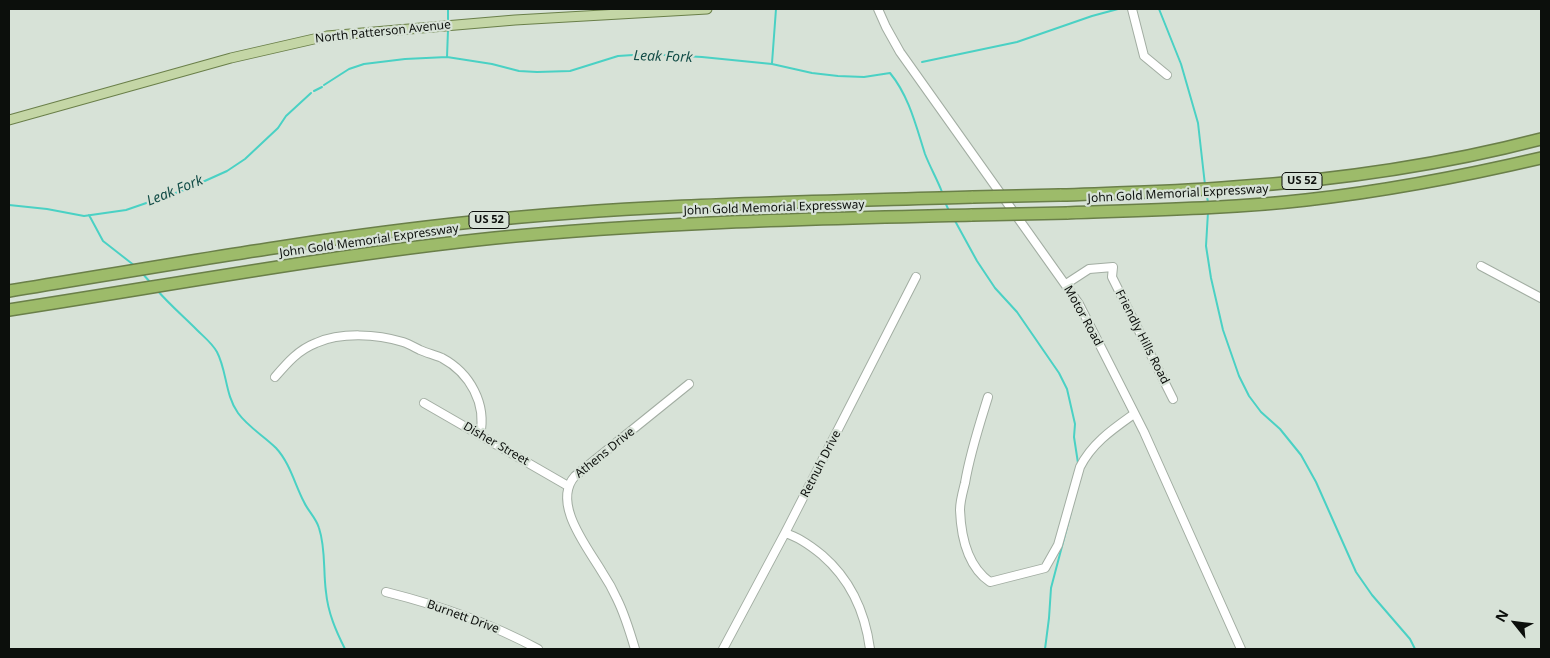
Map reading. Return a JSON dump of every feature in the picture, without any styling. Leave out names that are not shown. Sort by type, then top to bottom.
[{"type":"highway","name":"John Gold Memorial Expressway","points":[[9,291],[331,240],[480,221],[676,206],[1232,188],[1310,181],[1436,162],[1541,139]]},
{"type":"highway","name":"John Gold Memorial Expressway","points":[[9,312],[29,307],[305,262],[495,238],[636,227],[780,220],[1184,209],[1306,200],[1432,182],[1541,158]]},
{"type":"main road","name":"North Patterson Avenue","points":[[9,120],[231,58],[327,36],[496,22],[707,9]]},
{"type":"street","name":"Motor Road","points":[[878,9],[886,28],[905,59],[1079,304],[1134,414],[1241,649]]},
{"type":"street","points":[[1132,9],[1144,56],[1167,76]]},
{"type":"street","points":[[1481,266],[1541,298]]},
{"type":"street","name":"Friendly Hills Road","points":[[1066,284],[1089,269],[1113,267],[1112,277],[1173,399]]},
{"type":"street","name":"Retnuh Drive","points":[[723,649],[786,533],[916,278]]},
{"type":"street","points":[[275,377],[301,350],[316,342],[339,337],[358,336],[403,342],[442,359],[458,370],[469,381],[479,401],[482,422],[480,434]]},
{"type":"street","name":"Athens Drive","points":[[635,649],[627,620],[617,599],[602,571],[582,543],[575,526],[569,509],[568,486],[575,476],[689,384]]},
{"type":"street","points":[[988,397],[971,450],[960,509],[965,546],[980,575],[990,582],[1045,568],[1058,544],[1080,467],[1085,458],[1099,440],[1134,414]]},
{"type":"street","name":"Disher Street","points":[[424,403],[568,486]]},
{"type":"street","points":[[786,533],[815,549],[827,559],[850,586],[863,613],[870,649]]},
{"type":"street","name":"Burnett Drive","points":[[386,592],[414,599],[479,622],[538,649]]},
{"type":"waterway","points":[[448,9],[448,22]]},
{"type":"waterway","points":[[772,63],[776,9]]},
{"type":"waterway","name":"Leak Fork","points":[[922,62],[1017,42],[1118,9]]},
{"type":"waterway","points":[[1159,9],[1181,64],[1198,123],[1205,185]]},
{"type":"waterway","points":[[447,57],[448,30]]},
{"type":"waterway","name":"Leak Fork","points":[[324,85],[349,69],[364,64],[405,59],[447,57],[492,64],[519,71],[537,72],[570,71],[618,56],[648,54],[772,64],[812,73],[838,76],[864,77],[890,73],[907,101],[925,154],[942,192]]},
{"type":"waterway","name":"Leak Fork","points":[[314,91],[322,87]]},
{"type":"waterway","name":"Leak Fork","points":[[9,205],[47,209],[84,216],[126,210],[187,189],[227,171],[245,159],[311,93]]},
{"type":"waterway","points":[[1206,192],[1208,202]]},
{"type":"waterway","points":[[945,202],[949,211]]},
{"type":"waterway","points":[[1208,212],[1206,246],[1211,278],[1223,330],[1239,376],[1249,396],[1261,412],[1280,429],[1301,455],[1316,482],[1356,572],[1372,595],[1410,639],[1415,649]]},
{"type":"waterway","points":[[89,215],[103,241],[135,266]]},
{"type":"waterway","points":[[954,219],[977,261],[995,288],[1017,312],[1059,373],[1067,389],[1075,424],[1074,437],[1078,463]]},
{"type":"waterway","points":[[142,273],[150,282]]},
{"type":"waterway","points":[[157,290],[215,349],[223,367],[228,391],[238,413],[246,423],[276,448],[289,467],[304,502],[319,528],[323,544],[327,600],[336,629],[345,649]]},
{"type":"waterway","points":[[1045,649],[1051,588],[1071,512]]}]
